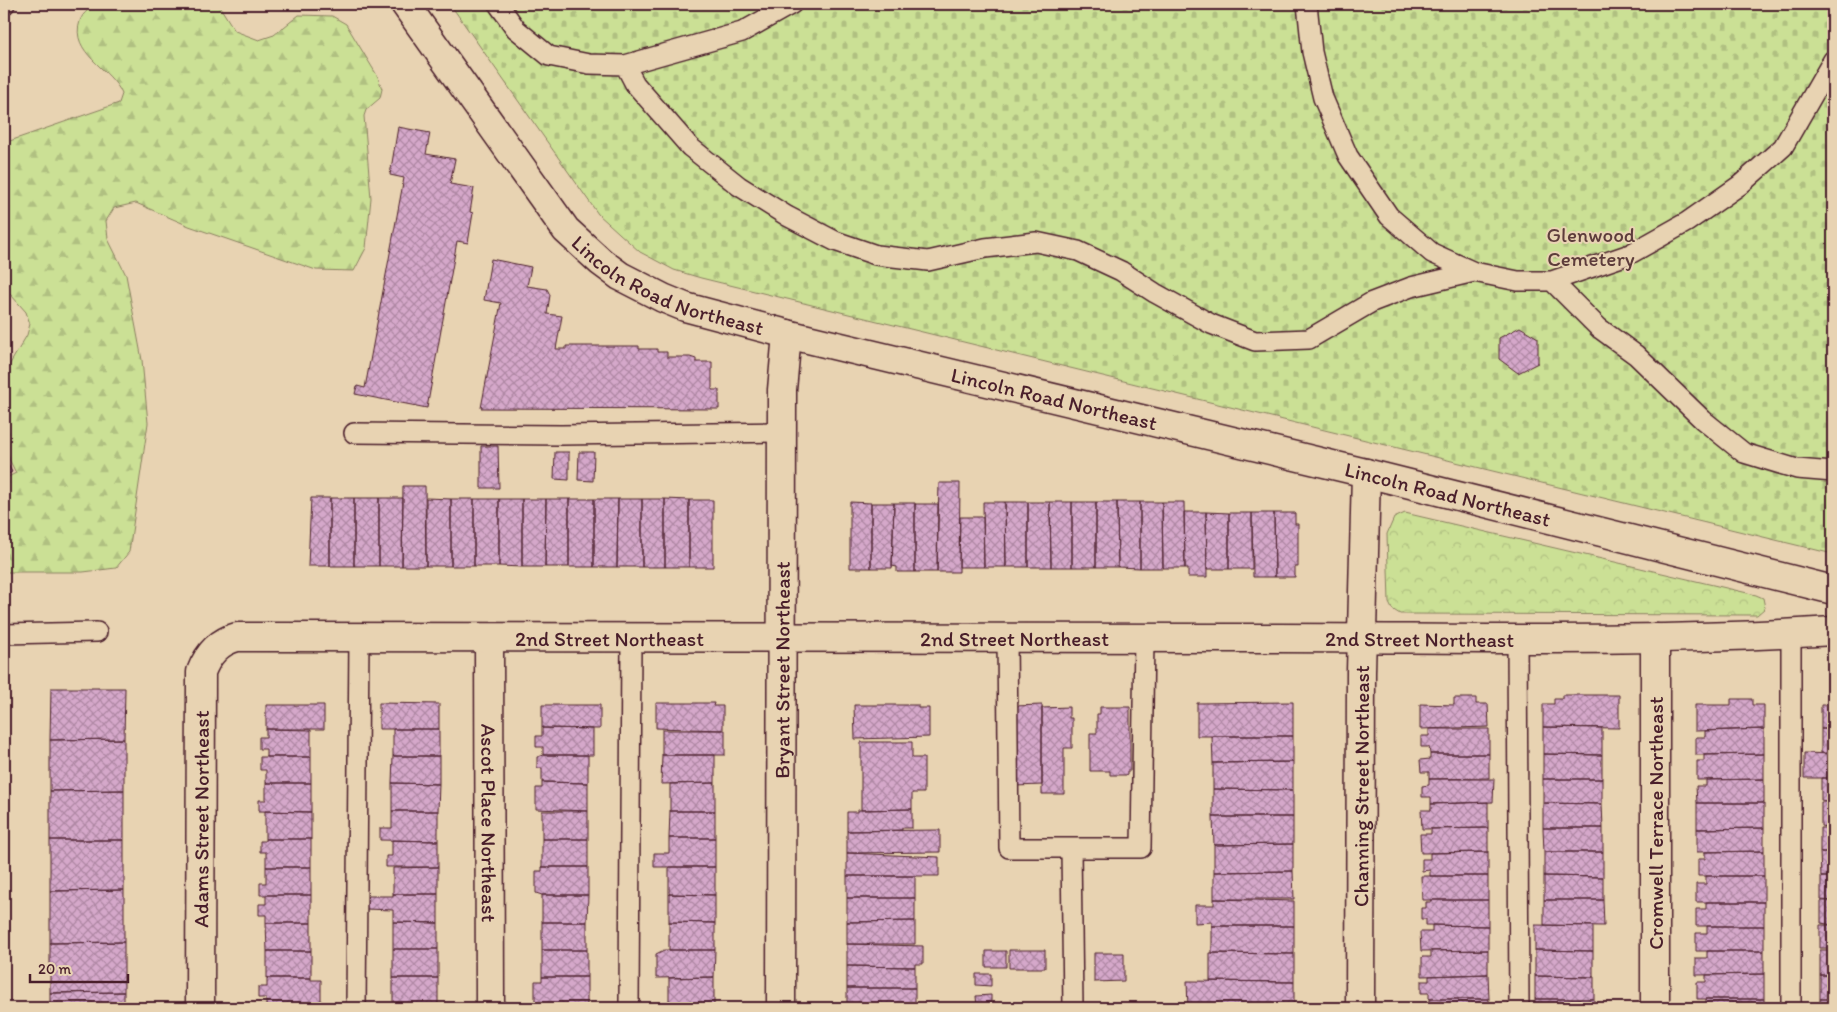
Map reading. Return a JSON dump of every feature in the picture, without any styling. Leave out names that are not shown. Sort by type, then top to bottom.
[{"type":"street","name":"Lincoln Road Northeast","points":[[405,4],[566,230],[583,247],[620,276],[663,298],[685,307],[787,334],[1366,473],[1833,590]]},
{"type":"street","name":"Bryant Street Northeast","points":[[781,1008],[782,390],[787,334]]},
{"type":"street","name":"Channing Street Northeast","points":[[1360,1008],[1362,638],[1366,473]]},
{"type":"street","name":"2nd Street Northeast","points":[[205,660],[218,645],[237,637],[631,639],[1655,638],[1833,631]]},
{"type":"street","name":"Ascot Place Northeast","points":[[490,638],[490,1008]]},
{"type":"street","name":"Cromwell Terrace Northeast","points":[[1655,638],[1655,1008]]},
{"type":"street","name":"Adams Street Northeast","points":[[200,1008],[200,682],[205,660]]},
{"type":"lane","points":[[498,4],[516,29],[549,56],[590,64],[625,65],[742,32],[792,4]]},
{"type":"lane","points":[[1307,4],[1312,52],[1323,98],[1348,156],[1389,216],[1432,253],[1474,272],[1518,281],[1552,281],[1630,254],[1687,222],[1740,185],[1783,147],[1833,60]]},
{"type":"lane","points":[[625,65],[635,84],[690,147],[739,186],[787,216],[836,241],[876,255],[928,261],[985,248],[1036,242],[1078,251],[1121,271],[1155,293],[1211,324],[1255,341],[1309,339],[1372,302],[1411,287],[1474,272]]},
{"type":"lane","points":[[1552,281],[1599,328],[1636,355],[1704,420],[1744,453],[1797,469],[1833,472]]},
{"type":"lane","points":[[354,433],[561,435],[782,432]]},
{"type":"lane","points":[[4,634],[97,632]]},
{"type":"lane","points":[[1792,634],[1792,1008]]},
{"type":"lane","points":[[356,1008],[359,638]]},
{"type":"lane","points":[[1007,638],[1009,848],[1141,848],[1144,638]]},
{"type":"lane","points":[[1517,638],[1519,1008]]},
{"type":"lane","points":[[629,1008],[631,639]]},
{"type":"lane","points":[[1071,848],[1073,1008]]},
{"type":"green space","points":[[100,4],[206,4],[220,7],[235,31],[259,40],[274,35],[299,15],[332,16],[346,24],[378,77],[382,89],[380,98],[366,110],[364,116],[371,198],[366,248],[354,271],[316,270],[189,226],[136,203],[114,208],[106,221],[108,239],[126,275],[142,360],[148,423],[129,552],[116,568],[83,572],[4,572],[4,479],[16,473],[4,449],[4,374],[27,335],[30,324],[26,312],[4,287],[4,143],[119,103],[122,94],[117,85],[86,51],[80,42],[78,32],[80,21],[85,12]]},
{"type":"green space","name":"Glenwood Cemetery","points":[[450,4],[1833,4],[1833,554],[674,270],[640,252],[598,214]]},
{"type":"green space","points":[[1405,513],[1756,595],[1763,598],[1765,608],[1757,615],[1400,614],[1392,609],[1389,603],[1387,534],[1394,518]]},
{"type":"building","points":[[398,127],[430,133],[426,154],[455,159],[450,184],[474,188],[470,212],[473,213],[468,243],[457,241],[427,408],[355,394],[357,386],[365,388],[404,178],[390,175]]},
{"type":"building","points":[[491,259],[531,267],[527,286],[547,289],[550,295],[547,314],[562,316],[556,349],[566,349],[566,346],[639,346],[639,349],[657,349],[657,352],[667,352],[667,357],[690,357],[696,359],[696,362],[712,362],[712,390],[719,390],[719,409],[481,408],[501,303],[484,300]]},
{"type":"building","points":[[1520,327],[1538,338],[1538,363],[1518,373],[1499,359],[1499,338]]},
{"type":"building","points":[[481,446],[498,446],[499,488],[481,488]]},
{"type":"building","points":[[555,452],[569,452],[569,480],[554,479]]},
{"type":"building","points":[[579,452],[594,452],[593,481],[578,480]]},
{"type":"building","points":[[4,457],[12,472],[4,476]]},
{"type":"building","points":[[939,483],[960,483],[959,572],[937,572]]},
{"type":"building","points":[[403,486],[425,486],[426,566],[402,566]]},
{"type":"building","points":[[311,498],[330,498],[330,566],[308,566]]},
{"type":"building","points":[[330,498],[354,498],[354,566],[330,566]]},
{"type":"building","points":[[354,498],[379,498],[379,566],[354,566]]},
{"type":"building","points":[[379,498],[403,498],[402,566],[379,566]]},
{"type":"building","points":[[426,498],[451,499],[451,566],[426,566]]},
{"type":"building","points":[[451,499],[474,499],[474,566],[451,566]]},
{"type":"building","points":[[474,499],[499,499],[499,566],[474,566]]},
{"type":"building","points":[[499,499],[522,499],[522,567],[499,566]]},
{"type":"building","points":[[522,499],[546,499],[545,567],[522,567]]},
{"type":"building","points":[[546,499],[569,499],[569,567],[545,567]]},
{"type":"building","points":[[569,499],[594,499],[594,567],[569,567]]},
{"type":"building","points":[[594,499],[618,499],[617,567],[594,567]]},
{"type":"building","points":[[618,499],[642,499],[642,567],[617,567]]},
{"type":"building","points":[[642,499],[665,499],[665,567],[642,567]]},
{"type":"building","points":[[665,499],[689,500],[689,567],[665,567]]},
{"type":"building","points":[[689,500],[713,500],[713,567],[689,567]]},
{"type":"building","points":[[850,502],[871,503],[871,568],[850,568]]},
{"type":"building","points":[[983,502],[1005,502],[1006,567],[984,567]]},
{"type":"building","points":[[1005,502],[1028,502],[1028,567],[1006,567]]},
{"type":"building","points":[[1028,502],[1050,502],[1051,567],[1028,567]]},
{"type":"building","points":[[1050,502],[1072,502],[1072,567],[1051,567]]},
{"type":"building","points":[[1072,502],[1096,502],[1096,567],[1072,567]]},
{"type":"building","points":[[1096,502],[1117,502],[1118,567],[1096,567]]},
{"type":"building","points":[[1117,502],[1140,502],[1140,568],[1118,567]]},
{"type":"building","points":[[1140,502],[1162,502],[1163,568],[1140,568]]},
{"type":"building","points":[[1162,502],[1184,502],[1185,568],[1163,568]]},
{"type":"building","points":[[871,503],[894,503],[892,568],[871,568]]},
{"type":"building","points":[[894,503],[915,503],[915,572],[897,572],[897,567],[892,566]]},
{"type":"building","points":[[915,504],[938,504],[937,572],[915,572]]},
{"type":"building","points":[[1184,512],[1206,512],[1207,577],[1188,577],[1188,568],[1185,568]]},
{"type":"building","points":[[1206,512],[1229,513],[1229,569],[1207,569]]},
{"type":"building","points":[[1229,513],[1252,513],[1252,569],[1229,569]]},
{"type":"building","points":[[1252,513],[1274,513],[1275,577],[1253,577]]},
{"type":"building","points":[[1274,513],[1295,513],[1295,524],[1298,524],[1298,567],[1295,567],[1295,577],[1275,577]]},
{"type":"building","points":[[960,517],[983,517],[984,567],[959,567]]},
{"type":"building","points":[[51,688],[125,688],[124,739],[50,740]]},
{"type":"building","points":[[1562,695],[1619,695],[1619,728],[1543,727],[1543,704],[1554,704],[1554,699],[1562,699]]},
{"type":"building","points":[[1454,698],[1476,698],[1476,704],[1488,704],[1489,727],[1420,729],[1420,704],[1454,705]]},
{"type":"building","points":[[1731,699],[1752,699],[1752,705],[1764,705],[1764,729],[1695,731],[1695,705],[1731,705]]},
{"type":"building","points":[[1831,700],[1833,700],[1833,729],[1821,729],[1821,705],[1831,705]]},
{"type":"building","points":[[1293,702],[1293,736],[1197,736],[1197,703]]},
{"type":"building","points":[[379,703],[439,704],[439,729],[379,729]]},
{"type":"building","points":[[656,703],[714,703],[713,706],[723,706],[723,730],[656,728]]},
{"type":"building","points":[[266,705],[324,705],[324,729],[266,729]]},
{"type":"building","points":[[542,705],[600,705],[600,729],[542,728]]},
{"type":"building","points":[[854,705],[918,705],[918,708],[929,708],[929,737],[855,739]]},
{"type":"building","points":[[1042,705],[1042,785],[1015,786],[1014,706]]},
{"type":"building","points":[[1069,707],[1069,718],[1072,718],[1072,748],[1064,748],[1064,794],[1042,794],[1042,708]]},
{"type":"building","points":[[1100,707],[1130,707],[1130,771],[1127,771],[1127,775],[1110,775],[1110,771],[1090,771],[1090,733],[1097,733],[1097,714],[1100,714]]},
{"type":"building","points":[[1543,727],[1602,728],[1602,755],[1543,754]]},
{"type":"building","points":[[542,728],[593,729],[593,755],[543,755],[543,747],[536,747],[536,736],[542,736]]},
{"type":"building","points":[[266,729],[311,730],[311,757],[266,757],[266,749],[259,749],[259,737],[266,737]]},
{"type":"building","points":[[393,729],[439,729],[439,756],[393,756]]},
{"type":"building","points":[[1429,729],[1489,729],[1489,754],[1430,754],[1429,747],[1421,747],[1421,736],[1429,736]]},
{"type":"building","points":[[1764,729],[1764,754],[1696,755],[1696,737],[1705,737],[1705,731]]},
{"type":"building","points":[[1821,729],[1833,729],[1833,753],[1821,753]]},
{"type":"building","points":[[662,730],[725,730],[725,755],[662,755]]},
{"type":"building","points":[[1212,736],[1293,736],[1293,762],[1213,763]]},
{"type":"building","points":[[124,739],[124,790],[50,791],[50,740]]},
{"type":"building","points":[[861,742],[912,742],[912,758],[924,758],[924,793],[912,793],[912,809],[861,810]]},
{"type":"building","points":[[1804,753],[1833,754],[1833,778],[1804,778]]},
{"type":"building","points":[[1430,754],[1489,754],[1489,778],[1429,779],[1429,772],[1421,772],[1420,760],[1430,759]]},
{"type":"building","points":[[1543,754],[1602,755],[1602,779],[1543,779]]},
{"type":"building","points":[[1764,754],[1764,779],[1697,780],[1697,761],[1704,761],[1704,755]]},
{"type":"building","points":[[543,755],[588,755],[588,783],[542,782],[542,768],[537,768],[537,757]]},
{"type":"building","points":[[662,755],[715,755],[715,783],[661,784]]},
{"type":"building","points":[[393,756],[439,756],[439,784],[392,783]]},
{"type":"building","points":[[260,757],[311,757],[311,783],[266,783],[266,770],[260,770]]},
{"type":"building","points":[[1293,762],[1293,790],[1213,789],[1213,763]]},
{"type":"building","points":[[1821,778],[1833,778],[1833,802],[1821,800]]},
{"type":"building","points":[[1429,779],[1494,779],[1493,802],[1431,804],[1431,797],[1422,797],[1422,786],[1429,785]]},
{"type":"building","points":[[1543,779],[1602,779],[1602,804],[1543,803]]},
{"type":"building","points":[[1764,779],[1764,803],[1697,803],[1696,786],[1706,786],[1706,780]]},
{"type":"building","points":[[542,782],[588,783],[588,811],[536,809],[536,788],[542,788]]},
{"type":"building","points":[[266,783],[311,783],[311,812],[259,811],[259,800],[266,800]]},
{"type":"building","points":[[392,783],[439,784],[438,811],[392,811]]},
{"type":"building","points":[[715,783],[715,811],[670,811],[670,784]]},
{"type":"building","points":[[1213,789],[1293,790],[1293,817],[1213,817]]},
{"type":"building","points":[[124,790],[124,840],[50,840],[50,791]]},
{"type":"building","points":[[1488,802],[1488,828],[1422,829],[1421,810],[1431,810],[1431,804]]},
{"type":"building","points":[[1821,802],[1833,802],[1833,828],[1821,826]]},
{"type":"building","points":[[1543,803],[1602,804],[1603,828],[1543,828]]},
{"type":"building","points":[[1697,803],[1764,803],[1764,828],[1697,829]]},
{"type":"building","points":[[912,809],[912,828],[902,828],[902,830],[847,831],[847,812]]},
{"type":"building","points":[[265,811],[311,812],[311,839],[265,839]]},
{"type":"building","points":[[392,811],[438,811],[438,841],[380,840],[380,828],[392,828]]},
{"type":"building","points":[[542,811],[588,811],[588,839],[542,839]]},
{"type":"building","points":[[670,811],[715,811],[715,838],[669,838]]},
{"type":"building","points":[[1213,817],[1293,817],[1293,844],[1214,845]]},
{"type":"building","points":[[1488,828],[1488,852],[1421,853],[1420,834],[1431,834],[1431,829]]},
{"type":"building","points":[[1543,828],[1603,828],[1603,852],[1544,852]]},
{"type":"building","points":[[1764,828],[1764,851],[1697,852],[1697,829]]},
{"type":"building","points":[[1820,828],[1833,828],[1833,852],[1820,852]]},
{"type":"building","points":[[940,830],[940,852],[847,853],[847,831]]},
{"type":"building","points":[[669,838],[715,838],[715,867],[654,867],[654,853],[669,853]]},
{"type":"building","points":[[265,839],[311,839],[311,867],[266,867],[266,852],[260,852],[260,841],[265,841]]},
{"type":"building","points":[[542,839],[588,839],[588,867],[542,867]]},
{"type":"building","points":[[50,840],[124,840],[124,890],[50,891]]},
{"type":"building","points":[[392,840],[438,841],[438,867],[386,867],[386,856],[392,856]]},
{"type":"building","points":[[1293,844],[1293,871],[1214,872],[1214,845]]},
{"type":"building","points":[[1764,851],[1764,876],[1698,876],[1698,859],[1705,859],[1705,852]]},
{"type":"building","points":[[1488,852],[1488,876],[1430,876],[1430,870],[1422,871],[1422,859],[1430,859],[1430,853]]},
{"type":"building","points":[[1544,852],[1603,852],[1603,877],[1544,876]]},
{"type":"building","points":[[1820,852],[1833,852],[1833,877],[1821,877]]},
{"type":"building","points":[[847,853],[939,857],[939,876],[847,876]]},
{"type":"building","points":[[266,867],[311,867],[311,895],[260,895],[260,883],[266,883]]},
{"type":"building","points":[[438,867],[438,894],[393,894],[393,868]]},
{"type":"building","points":[[542,867],[588,867],[588,895],[542,895],[536,893],[536,871],[542,871]]},
{"type":"building","points":[[669,867],[715,867],[715,895],[669,894]]},
{"type":"building","points":[[1293,871],[1294,899],[1214,899],[1214,872]]},
{"type":"building","points":[[847,876],[915,876],[915,898],[847,898]]},
{"type":"building","points":[[1421,876],[1488,876],[1488,900],[1422,900]]},
{"type":"building","points":[[1544,876],[1603,877],[1603,900],[1544,900]]},
{"type":"building","points":[[1706,876],[1764,876],[1764,902],[1696,902],[1696,884],[1706,884]]},
{"type":"building","points":[[1821,877],[1833,877],[1833,901],[1821,900]]},
{"type":"building","points":[[124,890],[124,942],[50,943],[50,891]]},
{"type":"building","points":[[393,894],[438,894],[438,923],[393,922],[393,910],[365,909],[365,896],[393,896]]},
{"type":"building","points":[[669,894],[715,895],[715,923],[669,922]]},
{"type":"building","points":[[266,895],[311,895],[311,923],[266,923],[266,915],[259,915],[259,904],[266,904]]},
{"type":"building","points":[[542,895],[588,895],[587,922],[542,922]]},
{"type":"building","points":[[847,898],[915,898],[915,921],[847,922]]},
{"type":"building","points":[[1214,899],[1294,901],[1294,926],[1212,926],[1212,922],[1195,923],[1195,905],[1214,905]]},
{"type":"building","points":[[1431,900],[1488,900],[1488,926],[1426,925],[1426,919],[1421,919],[1421,908],[1426,908],[1426,902],[1431,902]]},
{"type":"building","points":[[1544,900],[1603,900],[1604,926],[1544,925]]},
{"type":"building","points":[[1821,901],[1833,901],[1833,925],[1821,923]]},
{"type":"building","points":[[1706,902],[1764,902],[1764,926],[1696,926],[1696,909],[1706,909]]},
{"type":"building","points":[[915,921],[915,944],[847,944],[847,922]]},
{"type":"building","points":[[393,922],[438,923],[438,949],[393,949]]},
{"type":"building","points":[[542,922],[587,922],[587,950],[542,950]]},
{"type":"building","points":[[669,922],[715,923],[715,950],[669,950]]},
{"type":"building","points":[[266,923],[311,923],[311,951],[267,951]]},
{"type":"building","points":[[1432,925],[1488,926],[1488,950],[1421,951],[1420,932],[1432,932]]},
{"type":"building","points":[[1535,925],[1593,926],[1593,951],[1535,950]]},
{"type":"building","points":[[1820,925],[1833,925],[1833,950],[1832,948],[1820,948]]},
{"type":"building","points":[[1212,926],[1294,926],[1294,954],[1212,953]]},
{"type":"building","points":[[1707,926],[1764,926],[1764,951],[1696,951],[1696,933],[1707,933]]},
{"type":"building","points":[[124,942],[124,992],[50,993],[50,943]]},
{"type":"building","points":[[847,944],[923,946],[923,964],[915,964],[915,967],[847,966]]},
{"type":"building","points":[[393,949],[438,949],[438,978],[393,978]]},
{"type":"building","points":[[542,950],[587,950],[587,977],[542,977]]},
{"type":"building","points":[[664,950],[715,950],[714,977],[656,978],[656,954]]},
{"type":"building","points":[[1009,950],[1045,950],[1045,968],[1009,968]]},
{"type":"building","points":[[1488,950],[1488,974],[1422,976],[1422,957],[1431,957],[1431,951]]},
{"type":"building","points":[[1535,950],[1593,951],[1593,977],[1535,976]]},
{"type":"building","points":[[1820,950],[1833,950],[1833,975],[1820,975]]},
{"type":"building","points":[[267,951],[311,951],[311,978],[267,978]]},
{"type":"building","points":[[986,951],[1006,951],[1006,967],[986,967]]},
{"type":"building","points":[[1707,951],[1764,951],[1764,974],[1696,975],[1696,958],[1707,958]]},
{"type":"building","points":[[1094,953],[1124,953],[1124,981],[1094,982]]},
{"type":"building","points":[[1210,953],[1294,954],[1294,982],[1210,981]]},
{"type":"building","points":[[847,966],[915,967],[915,988],[847,988]]},
{"type":"building","points":[[976,974],[991,974],[991,986],[976,985]]},
{"type":"building","points":[[1488,974],[1489,999],[1429,999],[1429,993],[1421,993],[1421,981],[1429,981],[1429,976]]},
{"type":"building","points":[[1764,974],[1764,999],[1697,999],[1697,982],[1706,982],[1706,975]]},
{"type":"building","points":[[1820,975],[1833,975],[1833,999],[1820,999]]},
{"type":"building","points":[[1535,976],[1594,977],[1594,999],[1535,999]]},
{"type":"building","points":[[542,977],[587,977],[587,1006],[542,1006],[542,1003],[535,1003],[535,981],[542,981]]},
{"type":"building","points":[[714,977],[714,1007],[669,1006],[669,978]]},
{"type":"building","points":[[267,978],[311,978],[311,980],[321,980],[321,1006],[266,1006],[266,998],[258,998],[258,987],[267,987]]},
{"type":"building","points":[[393,978],[438,978],[438,1005],[393,1005]]},
{"type":"building","points":[[1187,981],[1294,982],[1294,1007],[1188,1008]]},
{"type":"building","points":[[847,988],[915,988],[915,1008],[847,1008]]},
{"type":"building","points":[[124,992],[124,1008],[50,1008],[50,993]]},
{"type":"building","points":[[991,995],[991,1007],[977,1007],[976,996]]},
{"type":"building","points":[[1429,999],[1489,999],[1489,1008],[1421,1008],[1421,1005],[1429,1005]]},
{"type":"building","points":[[1535,999],[1594,999],[1594,1008],[1535,1008]]},
{"type":"building","points":[[1706,999],[1764,999],[1764,1008],[1696,1008],[1706,1007]]},
{"type":"building","points":[[1820,999],[1833,999],[1833,1008],[1820,1008]]},
{"type":"building","points":[[393,1005],[438,1005],[438,1008],[393,1008]]},
{"type":"building","points":[[258,1006],[311,1006],[311,1008],[258,1008]]},
{"type":"building","points":[[542,1006],[587,1006],[587,1008],[536,1008]]},
{"type":"building","points":[[669,1006],[714,1007],[714,1008],[669,1008]]}]
